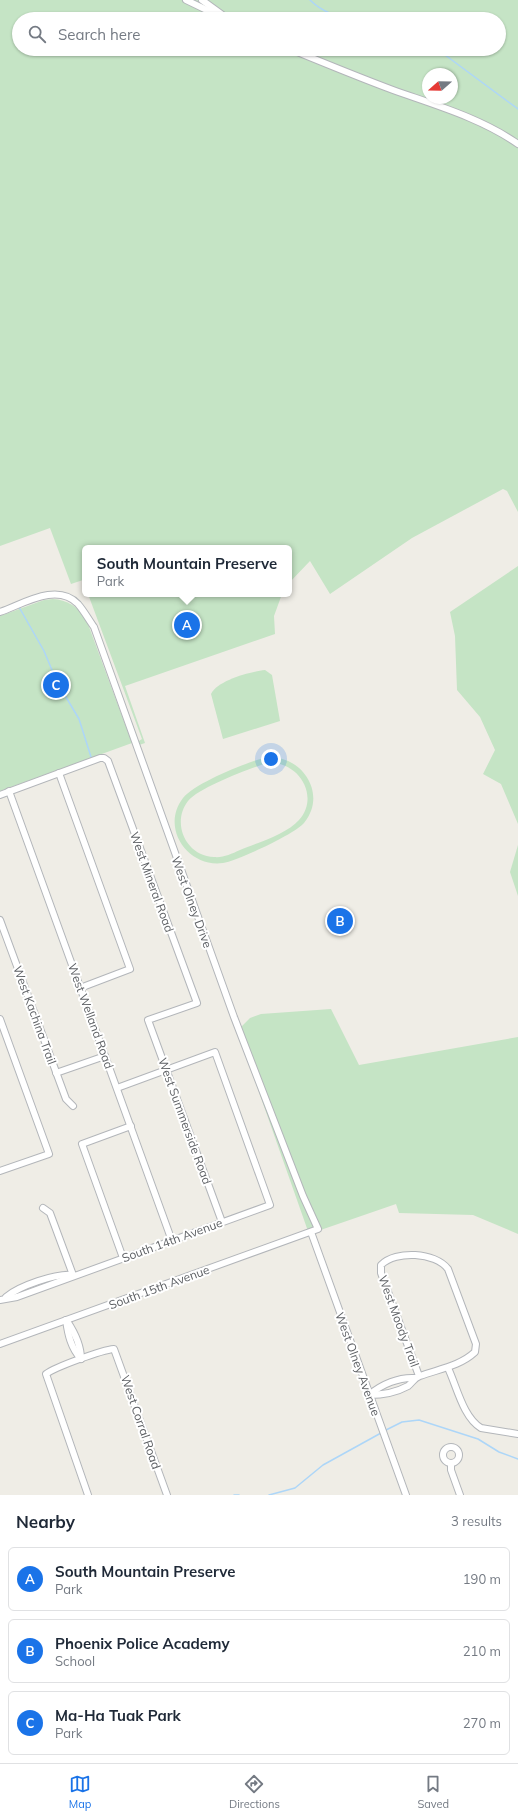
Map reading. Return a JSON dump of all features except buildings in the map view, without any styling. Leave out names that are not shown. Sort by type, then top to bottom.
[{"type":"street","points":[[186,0],[210,12]]},
{"type":"street","points":[[202,0],[217,12]]},
{"type":"street","points":[[308,56],[482,123],[505,135],[518,144]]},
{"type":"street","name":"West Olney Drive","points":[[0,612],[49,594],[62,595],[77,603],[94,627],[234,1017],[303,1196],[318,1229]]},
{"type":"street","name":"West Mineral Road","points":[[59,773],[100,758],[104,758],[108,761],[197,1003],[148,1020]]},
{"type":"street","points":[[0,795],[59,773],[130,969],[80,988]]},
{"type":"street","name":"West Welland Road","points":[[9,792],[172,1241]]},
{"type":"street","name":"West Kachina Trail","points":[[0,920],[56,1074],[66,1099],[73,1106]]},
{"type":"street","points":[[0,1019],[49,1154],[0,1172]]},
{"type":"street","name":"West Summerside Road","points":[[148,1020],[222,1222]]},
{"type":"street","name":"South 14th Avenue","points":[[3,1299],[270,1206],[215,1052],[166,1070]]},
{"type":"street","points":[[56,1074],[105,1056]]},
{"type":"street","points":[[117,1088],[166,1070]]},
{"type":"street","points":[[123,1258],[82,1144],[131,1126]]},
{"type":"street","points":[[43,1208],[50,1213],[73,1275]]},
{"type":"street","name":"South 15th Avenue","points":[[0,1344],[318,1229]]},
{"type":"street","name":"West Olney Avenue","points":[[311,1232],[406,1495]]},
{"type":"street","name":"West Moody Trail","points":[[417,1377],[381,1273],[381,1265],[385,1261],[400,1256],[431,1257],[440,1260],[448,1269],[476,1344],[475,1352],[470,1357],[448,1368]]},
{"type":"street","points":[[66,1320],[81,1359],[46,1374],[88,1495]]},
{"type":"street","name":"West Corral Road","points":[[81,1359],[108,1349],[114,1349],[166,1495]]},
{"type":"street","points":[[369,1395],[382,1395],[408,1386],[417,1377],[448,1368],[470,1418],[481,1428],[518,1434]]},
{"type":"street","points":[[451,1463],[451,1470],[460,1495]]},
{"type":"green space","points":[[0,0],[518,0],[518,512],[507,491],[503,489],[412,538],[330,594],[310,561],[292,580],[292,545],[82,545],[82,580],[71,584],[50,528],[0,546]]},
{"type":"green space","points":[[518,566],[518,824],[501,784],[483,774],[495,750],[480,717],[457,690],[455,636],[450,612]]},
{"type":"green space","points":[[89,597],[281,597],[274,616],[275,634],[125,686],[145,743],[139,745],[241,1027],[250,1018],[261,1014],[331,1009],[359,1065],[518,1037],[518,1234],[473,1215],[399,1213],[396,1204],[309,1234],[136,743],[142,739]]},
{"type":"green space","points":[[53,599],[71,604],[85,616],[132,743],[0,791],[0,616],[44,600]]},
{"type":"green space","points":[[265,670],[272,675],[280,721],[223,739],[211,694],[215,689],[227,681],[243,675]]},
{"type":"green space","points":[[267,757],[280,758],[291,762],[308,778],[312,789],[313,800],[311,812],[304,823],[290,834],[278,840],[223,863],[210,863],[189,853],[181,844],[176,833],[175,822],[177,810],[183,798],[198,786],[235,768]],"holes":[[[267,763],[288,767],[296,773],[306,790],[308,800],[305,810],[294,825],[271,838],[221,857],[204,855],[189,845],[181,828],[183,810],[188,801],[203,790],[237,774]]]},
{"type":"green space","points":[[518,845],[518,896],[510,872]]},
{"type":"waterway","points":[[310,0],[328,12]]},
{"type":"waterway","points":[[446,56],[518,109]]},
{"type":"waterway","points":[[19,607],[44,651],[57,682],[79,719],[92,760]]},
{"type":"waterway","points":[[384,1431],[402,1422],[419,1420],[478,1439],[499,1452],[518,1459]]},
{"type":"waterway","points":[[269,1495],[295,1488],[323,1465],[381,1433]]},
{"type":"waterway","points":[[234,1495],[239,1495]]},
{"type":"place","name":"South Mountain Preserve","points":[[187,625]]},
{"type":"place","name":"Ma-Ha Tuak Park","points":[[56,685]]},
{"type":"place","name":"Phoenix Police Academy","points":[[340,921]]}]
